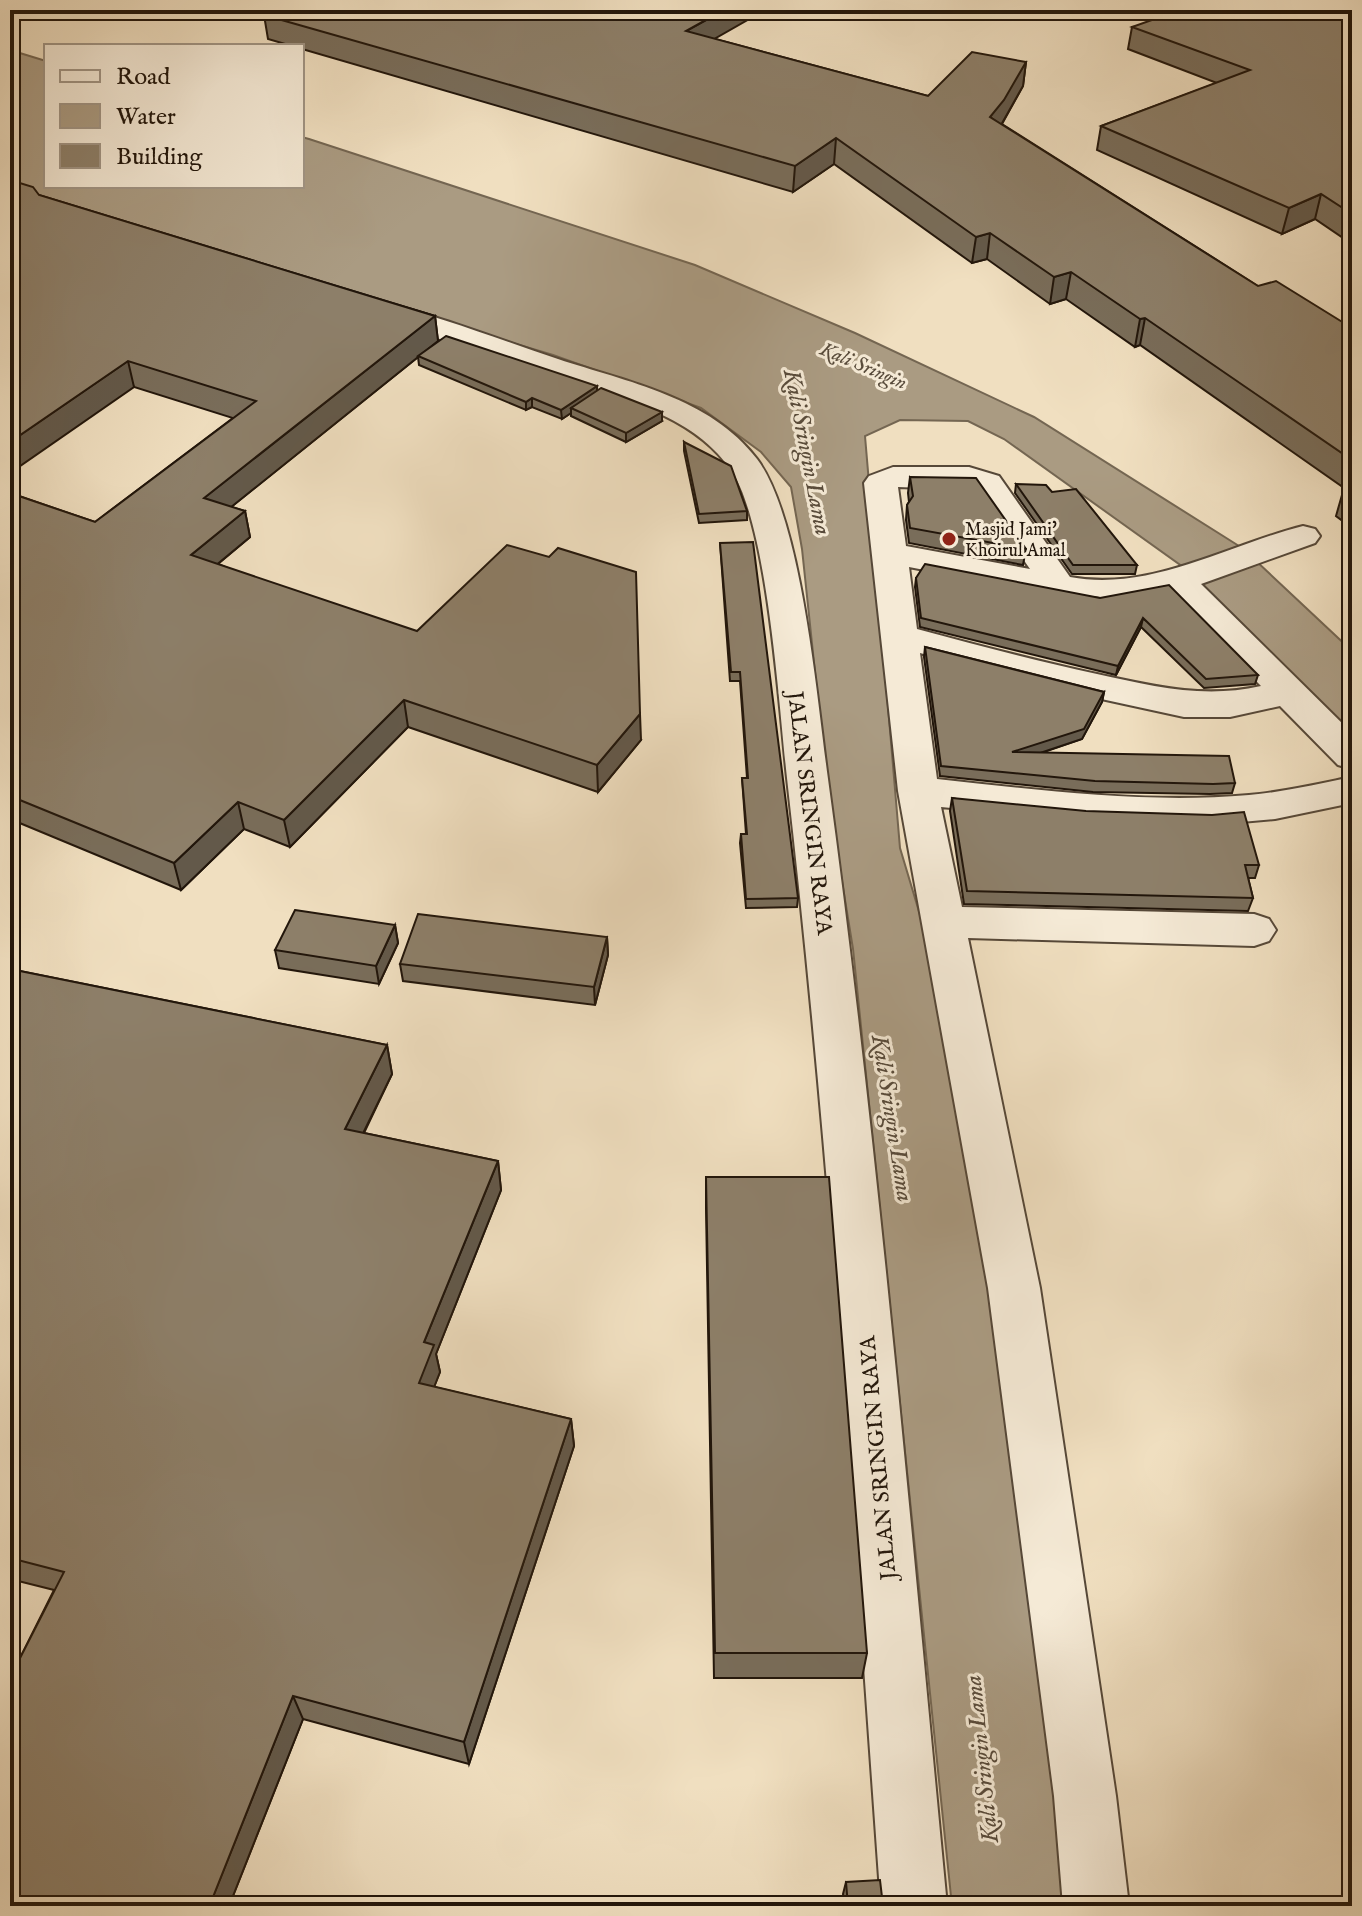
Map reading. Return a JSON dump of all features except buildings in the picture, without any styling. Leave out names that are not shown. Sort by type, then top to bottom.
[{"type":"street","name":"JALAN SRINGIN RAYA","points":[[355,302],[623,388],[675,409],[719,438],[756,482],[767,521],[795,684],[831,971],[870,1368],[914,1906]]},
{"type":"street","points":[[1059,586],[987,483],[979,479],[885,479],[881,483],[918,791],[946,922],[1014,1288],[1085,1796],[1096,1906]]},
{"type":"street","points":[[889,553],[1099,593],[1180,579],[1293,541]]},
{"type":"street","points":[[1180,579],[1352,756]]},
{"type":"street","points":[[899,636],[1037,673],[1184,705],[1230,705],[1291,691]]},
{"type":"street","points":[[918,791],[1103,809],[1194,812],[1252,809],[1352,790]]},
{"type":"street","points":[[946,922],[1254,930]]},
{"type":"water","points":[[10,50],[44,60],[44,188],[304,188],[304,138],[309,139],[695,265],[855,333],[1034,417],[1239,546],[1186,569],[1004,439],[968,421],[900,420],[865,436],[900,848],[938,975],[968,1123],[1069,1906],[952,1906],[853,949],[828,795],[802,549],[791,487],[761,452],[701,408],[553,355],[176,242],[10,187]]},
{"type":"water","points":[[1255,560],[1352,651],[1352,745],[1196,580]]},
{"type":"place","name":"Masjid Jami' Khoirul Amal","points":[[949,539]]},
{"type":"water label","name":"Kali Sringin","points":[[864,365]]},
{"type":"water label","name":"Kali Sringin Lama","points":[[808,452]]},
{"type":"water label","name":"Kali Sringin Lama","points":[[893,1118]]},
{"type":"water label","name":"Kali Sringin Lama","points":[[981,1759]]}]
